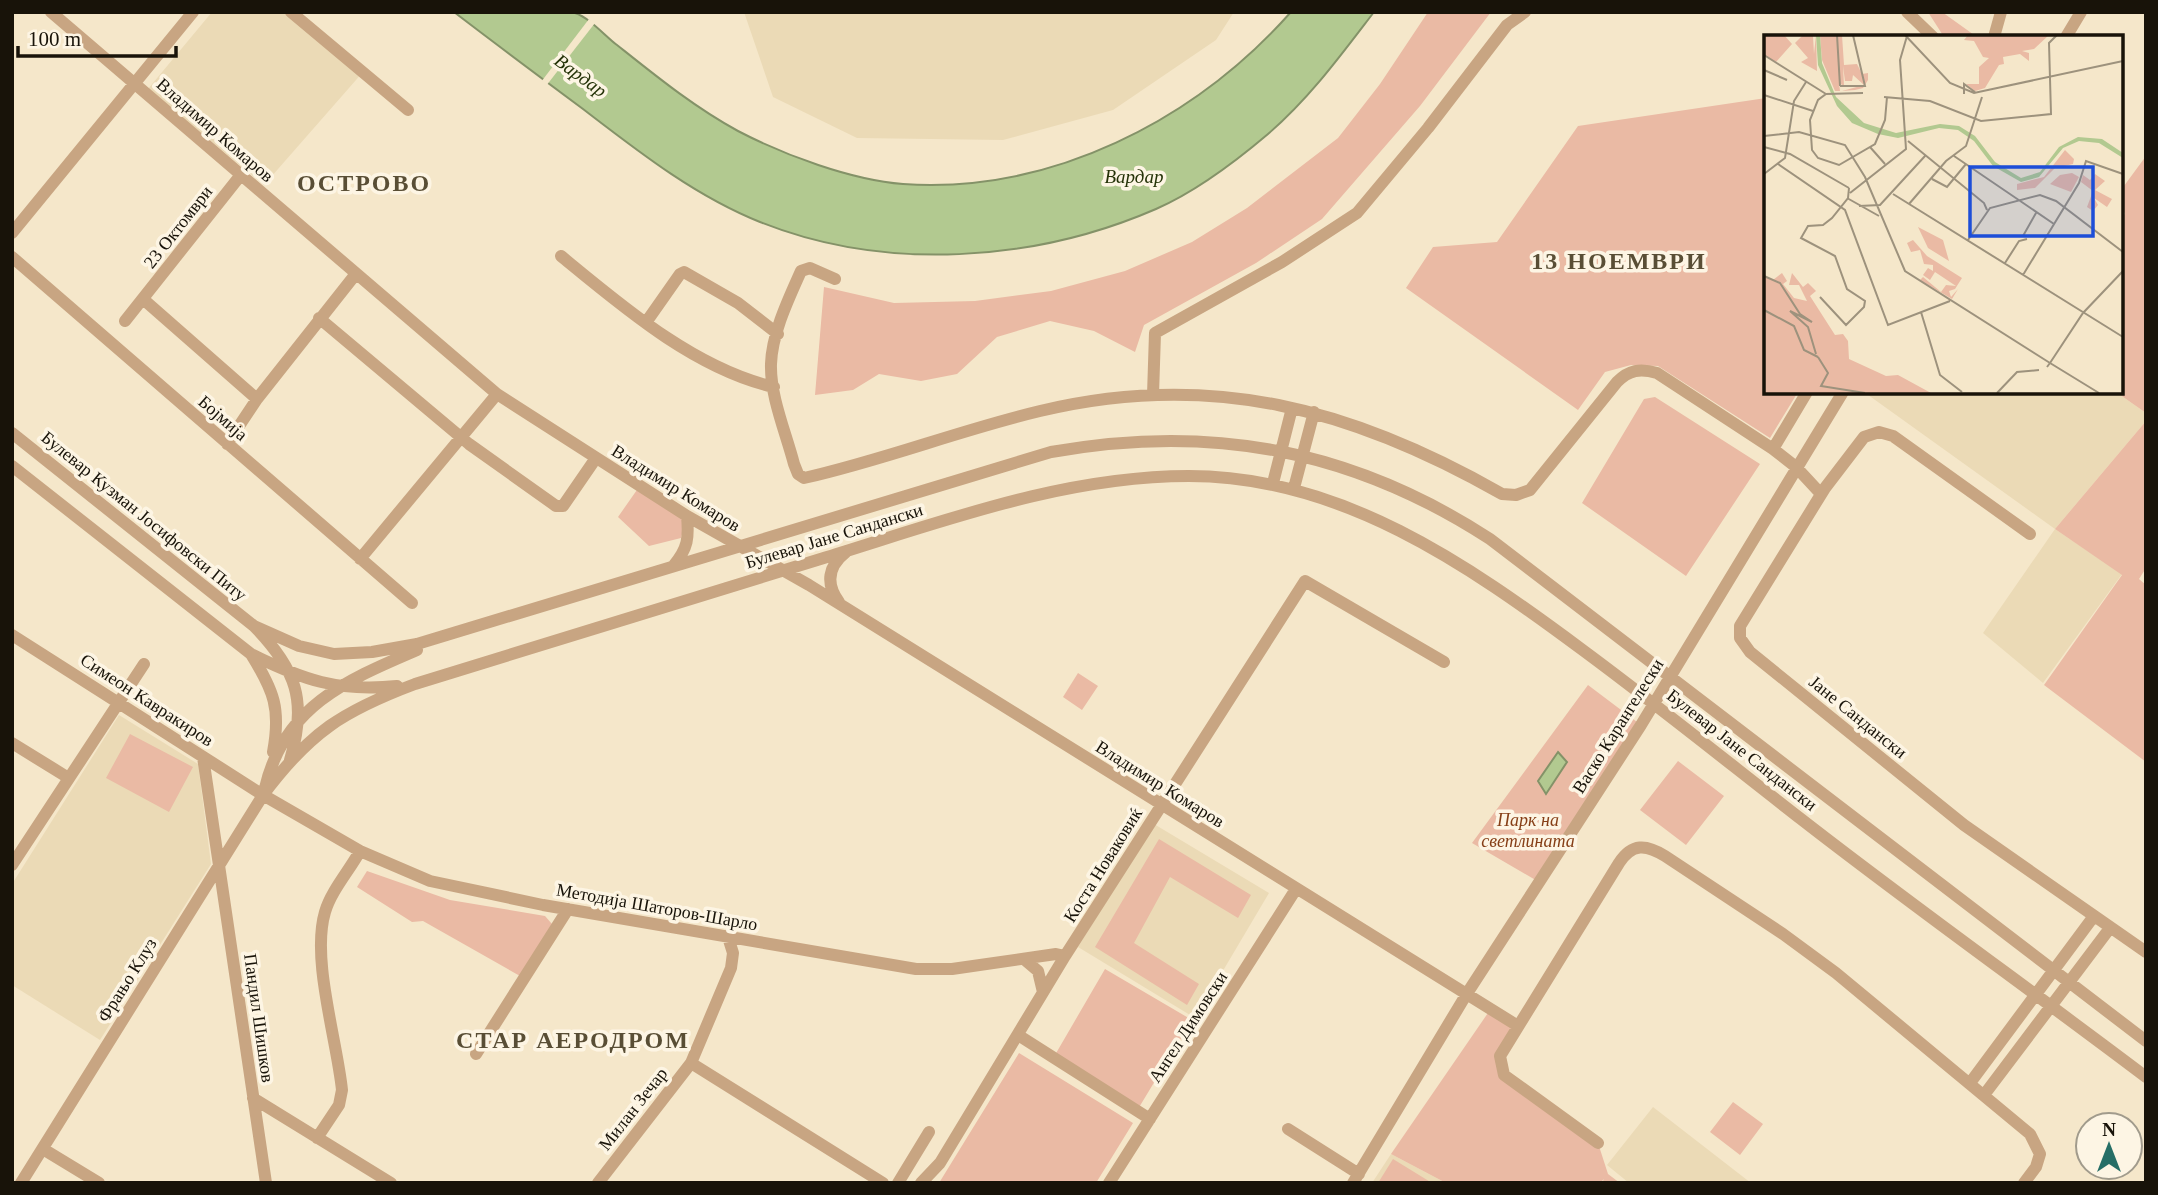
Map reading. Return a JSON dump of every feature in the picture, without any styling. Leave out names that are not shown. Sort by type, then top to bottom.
[{"type":"street","name":"Владимир Комаров","points":[[51,12],[497,394],[687,516],[782,570],[1518,1026]]},
{"type":"street","points":[[12,233],[193,12]]},
{"type":"street","points":[[291,12],[408,110]]},
{"type":"street","points":[[1153,395],[1155,332],[1282,262],[1357,213],[1428,128],[1507,25],[1525,12]]},
{"type":"street","points":[[1906,12],[1931,35]]},
{"type":"street","points":[[1995,35],[2001,12]]},
{"type":"street","points":[[2067,35],[2081,12]]},
{"type":"street","name":"23 Октомври","points":[[125,321],[240,176]]},
{"type":"street","name":"Бојмија","points":[[12,257],[412,603]]},
{"type":"street","points":[[561,257],[680,345],[742,380],[774,387]]},
{"type":"street","points":[[835,279],[810,268],[802,271],[778,334],[771,363],[774,387],[794,464],[798,474],[804,478],[1042,411],[1153,395],[1235,398],[1314,412],[1405,442],[1502,494],[1516,495],[1530,490],[1617,382],[1634,370],[1657,373],[1773,449],[1796,467],[1821,494]]},
{"type":"street","points":[[647,321],[684,272],[738,303],[778,334]]},
{"type":"street","points":[[227,444],[257,399],[355,275]]},
{"type":"street","points":[[143,299],[257,399]]},
{"type":"street","points":[[319,318],[462,438],[559,507],[596,458]]},
{"type":"street","points":[[360,559],[497,394]]},
{"type":"street","points":[[1773,449],[1806,394]]},
{"type":"street","name":"Васко Карангелески","points":[[1356,1178],[1466,995],[1654,703],[1842,394]]},
{"type":"street","points":[[1273,484],[1292,408]]},
{"type":"street","points":[[1294,488],[1314,412]]},
{"type":"street","name":"Јане Сандански","points":[[2029,534],[1893,436],[1879,432],[1858,442],[1821,494],[1740,626],[1743,643],[1964,825],[2146,952]]},
{"type":"street","name":"Булевар Кузман Јосифовски Питу","points":[[12,433],[254,626],[277,650],[292,675]]},
{"type":"street","name":"Булевар Јане Сандански","points":[[335,687],[446,638],[674,565],[1017,461],[1079,447],[1182,439],[1224,441],[1302,454],[1369,475],[1461,520],[1531,568],[1669,677],[2146,1041]]},
{"type":"street","points":[[13,468],[251,654],[292,675],[335,687],[380,688],[415,684]]},
{"type":"street","name":"Булевар Јане Сандански","points":[[415,684],[1014,501],[1116,480],[1200,476],[1294,488],[1378,520],[1464,566],[1654,703],[1805,822],[2146,1077]]},
{"type":"street","points":[[674,565],[687,550],[690,538],[687,516]]},
{"type":"street","points":[[846,610],[831,591],[829,580],[837,559],[848,550]]},
{"type":"street","name":"Коста Новаковиќ","points":[[921,1183],[940,1163],[1065,956],[1306,581],[1444,662]]},
{"type":"street","name":"Булевар Кузман Јосифовски Питу","points":[[254,626],[275,638],[313,650]]},
{"type":"street","name":"Симеон Кавракиров","points":[[12,635],[263,795]]},
{"type":"street","name":"Булевар Јане Сандански","points":[[313,650],[347,654],[372,652],[446,638]]},
{"type":"street","points":[[251,654],[275,697],[277,717],[272,760]]},
{"type":"street","points":[[12,865],[67,777],[144,664]]},
{"type":"street","name":"Фрањо Клуз","points":[[289,761],[300,719],[292,675]]},
{"type":"street","name":"Фрањо Клуз","points":[[21,1183],[263,795],[289,761],[325,727],[346,713],[415,684]]},
{"type":"street","name":"Фрањо Клуз","points":[[263,795],[272,760],[300,719],[335,687]]},
{"type":"street","points":[[12,743],[67,777]]},
{"type":"street","name":"Пандил Шишков","points":[[203,757],[253,1098],[391,1183]]},
{"type":"street","name":"Методија Шаторов-Шарло","points":[[263,795],[360,851],[430,881],[568,909],[916,969],[951,969],[1056,954],[1065,956]]},
{"type":"street","points":[[1598,1143],[1504,1075],[1500,1056],[1624,855],[1635,847],[1645,846],[1665,856],[1783,934],[1878,1006],[2030,1134],[2038,1145],[2038,1162],[2024,1183]]},
{"type":"street","points":[[317,1138],[339,1105],[342,1090],[322,957],[321,932],[331,897],[360,851]]},
{"type":"street","name":"Ангел Димовски","points":[[1110,1183],[1296,889]]},
{"type":"street","points":[[476,1054],[568,909]]},
{"type":"street","points":[[1970,1083],[2094,916]]},
{"type":"street","points":[[1984,1095],[2110,928]]},
{"type":"street","name":"Милан Зечар","points":[[598,1183],[691,1063],[731,968],[733,953],[728,937]]},
{"type":"street","points":[[1025,960],[1038,971],[1043,992]]},
{"type":"street","points":[[1018,1035],[1150,1119]]},
{"type":"street","points":[[691,1063],[883,1183]]},
{"type":"street","points":[[253,1098],[266,1183]]},
{"type":"street","points":[[1288,1129],[1356,1178]]},
{"type":"street","points":[[898,1183],[929,1132]]},
{"type":"street","points":[[43,1149],[99,1183]]},
{"type":"street","name":"Коста Новаковиќ","points":[[934,1183],[940,1163]]},
{"type":"shaded area","points":[[212,12],[291,12],[363,72],[264,185],[148,89]]},
{"type":"shaded area","points":[[744,12],[1234,12],[1216,40],[1113,110],[1003,140],[857,138],[773,97]]},
{"type":"shaded area","points":[[1867,394],[2119,394],[2146,413],[2146,421],[2055,529]]},
{"type":"shaded area","points":[[2055,529],[2122,574],[2043,683],[1983,633]]},
{"type":"shaded area","points":[[119,715],[198,764],[211,864],[100,1040],[12,985],[12,884]]},
{"type":"shaded area","points":[[1154,824],[1269,893],[1195,1018],[1078,947]]},
{"type":"shaded area","points":[[1653,1107],[1751,1183],[1629,1183],[1607,1165]]},
{"type":"shaded area","points":[[1391,1154],[1446,1183],[1372,1183]]},
{"type":"green space","points":[[1428,12],[1491,12],[1420,106],[1322,219],[1256,263],[1144,325],[1135,352],[1094,331],[1050,321],[997,337],[957,374],[921,381],[879,374],[853,390],[815,395],[824,287],[894,303],[975,301],[1051,291],[1125,271],[1192,242],[1247,208],[1338,138],[1380,84]]},
{"type":"green space","points":[[1928,12],[1942,12],[1974,35],[1943,35]]},
{"type":"green space","points":[[1764,98],[1764,394],[1797,394],[1770,438],[1658,366],[1631,365],[1605,372],[1578,410],[1406,288],[1433,247],[1497,242],[1578,126]]},
{"type":"green space","points":[[2146,156],[2146,413],[2119,394],[2123,394],[2123,187]]},
{"type":"green space","points":[[1655,397],[1760,464],[1686,576],[1582,503],[1644,399]]},
{"type":"green space","points":[[2146,421],[2146,568],[2139,579],[2146,585],[2146,762],[2044,685],[2122,575],[2055,529]]},
{"type":"green space","points":[[639,487],[687,516],[681,538],[649,546],[618,517]]},
{"type":"green space","points":[[1078,673],[1098,686],[1082,710],[1063,697]]},
{"type":"green space","name":"Парк на светлината","points":[[1588,685],[1641,725],[1539,882],[1472,843]]},
{"type":"green space","points":[[130,734],[193,767],[169,812],[106,778]]},
{"type":"green space","points":[[1678,761],[1724,796],[1686,845],[1640,810]]},
{"type":"green space","points":[[1159,839],[1251,895],[1238,918],[1170,877],[1134,943],[1199,984],[1187,1005],[1095,947]]},
{"type":"green space","points":[[367,871],[450,900],[545,916],[552,924],[520,976],[423,921],[412,922],[357,887]]},
{"type":"green space","points":[[1105,969],[1192,1020],[1138,1109],[1055,1055]]},
{"type":"green space","points":[[1490,1010],[1518,1026],[1499,1064],[1598,1143],[1608,1174],[1620,1183],[1602,1183],[1604,1179],[1600,1183],[1446,1183],[1391,1154]]},
{"type":"green space","points":[[1019,1053],[1133,1123],[1096,1183],[939,1183]]},
{"type":"green space","points":[[1733,1102],[1763,1124],[1740,1155],[1710,1132]]},
{"type":"green space","points":[[1393,1159],[1432,1183],[1378,1183]]},
{"type":"water","name":"Вардар","points":[[537,10],[567,11],[581,15],[706,112],[776,149],[840,172],[883,182],[958,184],[1012,177],[1065,163],[1116,143],[1165,117],[1210,86],[1253,51],[1291,12],[1374,12],[1324,76],[1283,120],[1228,166],[1185,194],[1156,209],[1109,227],[1060,240],[1010,250],[908,254],[857,249],[808,238],[760,222],[713,199],[646,157],[454,12]]},
{"type":"water","points":[[1558,752],[1567,762],[1546,794],[1538,781]]},
{"type":"pier","points":[[589,19],[595,23],[546,86],[541,82]]},
{"type":"district","name":"ОСТРОВО","points":[[364,183]]},
{"type":"district","name":"13 НОЕМВРИ","points":[[1619,261]]},
{"type":"district","name":"СТАР АЕРОДРОМ","points":[[573,1040]]}]
